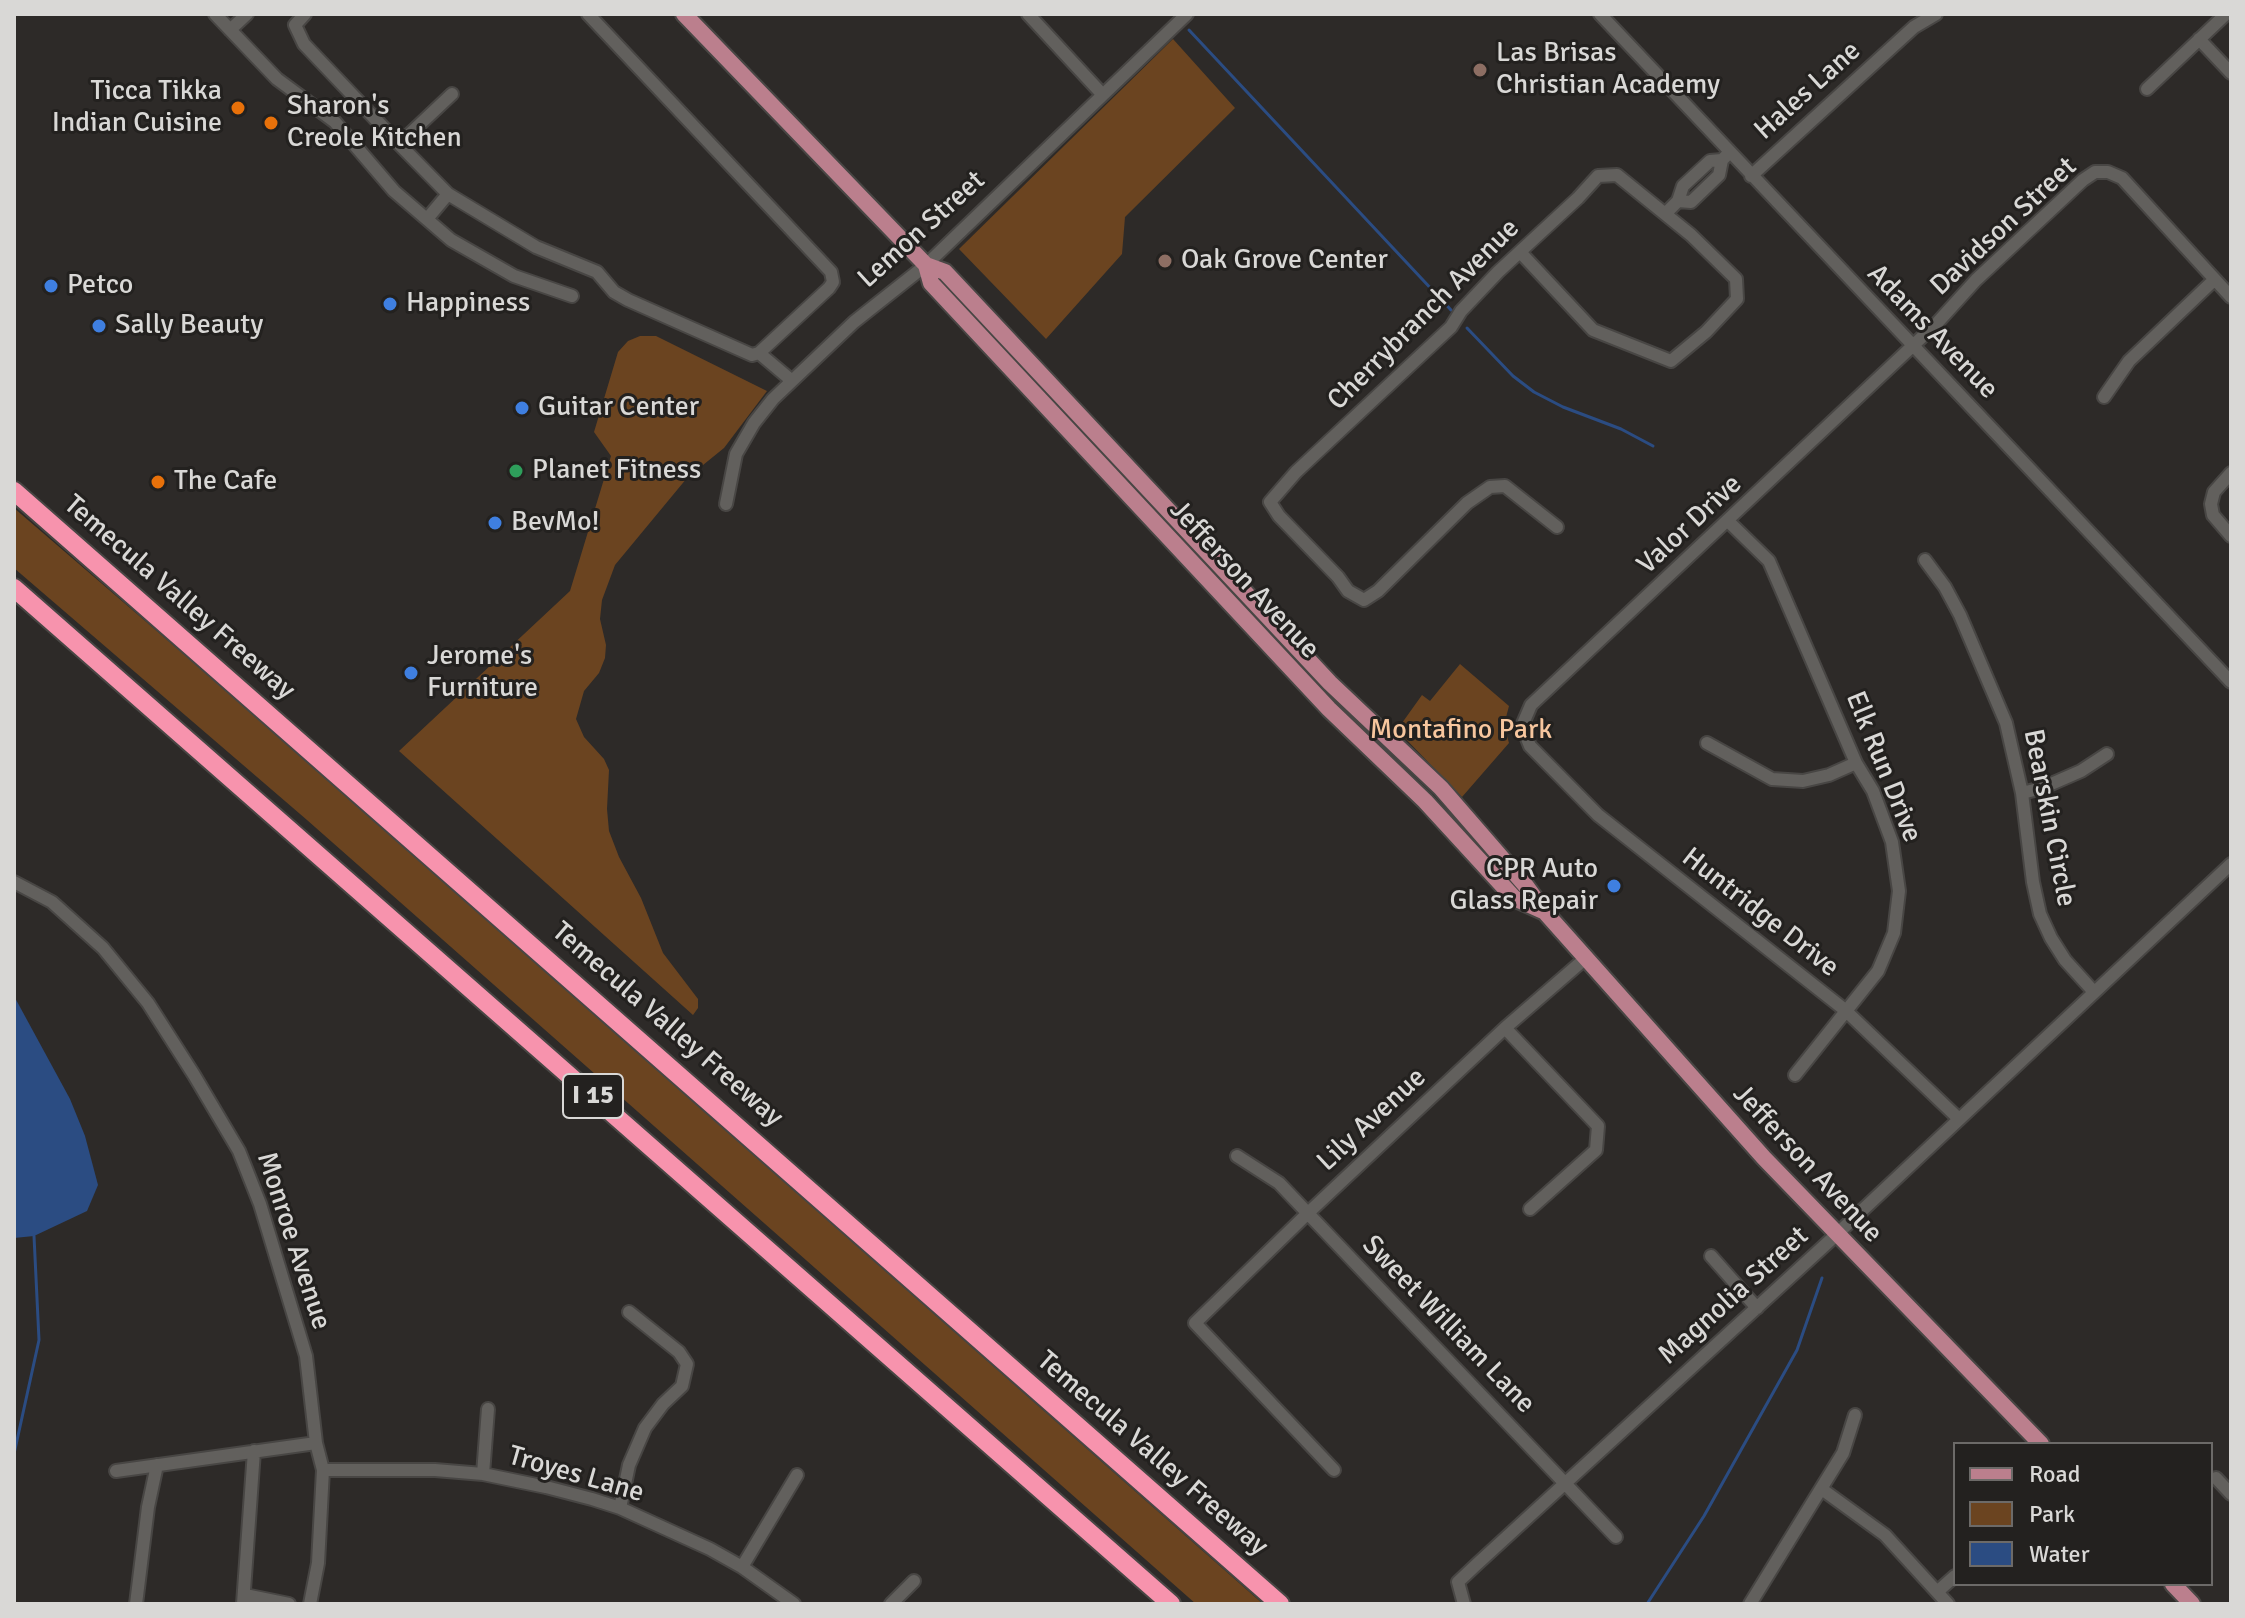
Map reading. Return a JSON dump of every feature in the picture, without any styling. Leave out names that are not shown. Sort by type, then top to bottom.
[{"type":"highway","name":"Temecula Valley Freeway","points":[[16,492],[1280,1604]]},
{"type":"highway","name":"I 15","points":[[14,588],[1171,1604]]},
{"type":"main road","name":"Jefferson Avenue","points":[[688,16],[926,265],[945,272],[1330,683],[1441,788],[1544,911],[1745,1136],[1836,1235],[2039,1442]]},
{"type":"main road","name":"Jefferson Avenue","points":[[926,265],[931,283],[1329,709],[1425,801],[1514,898],[1544,911]]},
{"type":"main road","points":[[1200,572],[1218,576],[1300,664],[1330,683]]},
{"type":"main road","points":[[2175,1586],[2192,1604]]},
{"type":"street","points":[[215,14],[277,79],[335,122],[394,191],[451,240],[514,276],[572,296]]},
{"type":"street","points":[[230,30],[247,14]]},
{"type":"street","points":[[305,14],[295,25],[304,44],[448,194],[536,247],[597,272],[614,292],[628,300],[752,355],[759,353],[829,288],[833,282],[831,272],[588,14]]},
{"type":"street","points":[[1028,14],[1102,94]]},
{"type":"street","name":"Lemon Street","points":[[726,504],[736,454],[754,423],[791,380],[854,322],[926,265],[1187,14]]},
{"type":"street","name":"Adams Avenue","points":[[1600,14],[1726,156],[1751,176],[2231,682]]},
{"type":"street","name":"Hales Lane","points":[[1751,176],[1914,27],[1936,14]]},
{"type":"street","points":[[2147,89],[2226,14]]},
{"type":"street","points":[[2199,39],[2231,73]]},
{"type":"street","points":[[399,144],[452,94]]},
{"type":"street","points":[[1520,252],[1593,330],[1671,361],[1706,332],[1737,299],[1736,279],[1665,214],[1678,201],[1683,186],[1710,161],[1726,156]]},
{"type":"street","points":[[1678,201],[1691,202],[1719,175],[1726,156]]},
{"type":"street","name":"Davidson Street","points":[[1912,347],[1976,280],[2095,172],[2108,172],[2122,178],[2231,297]]},
{"type":"street","name":"Cherrybranch Avenue","points":[[1557,527],[1505,486],[1490,487],[1467,503],[1387,582],[1364,600],[1348,591],[1279,516],[1270,502],[1296,472],[1451,327],[1461,311],[1598,176],[1617,175],[1665,214]]},
{"type":"street","points":[[1693,177],[1704,189]]},
{"type":"street","points":[[427,219],[448,194]]},
{"type":"street","points":[[2104,397],[2129,361],[2214,280]]},
{"type":"street","name":"Valor Drive","points":[[1530,746],[1522,726],[1531,705],[1912,347]]},
{"type":"street","points":[[759,353],[791,380]]},
{"type":"street","points":[[2231,473],[2214,492],[2211,504],[2213,515],[2231,536]]},
{"type":"street","name":"Elk Run Drive","points":[[1729,522],[1769,561],[1856,763],[1873,791],[1892,842],[1899,891],[1894,933],[1878,971],[1795,1075]]},
{"type":"street","name":"Bearskin Circle","points":[[1925,560],[1960,615],[2006,723],[2022,793],[2040,914],[2065,960],[2094,992]]},
{"type":"street","points":[[1707,743],[1772,779],[1803,781],[1829,775],[1856,763]]},
{"type":"street","name":"Huntridge Drive","points":[[1530,746],[1629,842],[1845,1010],[1959,1119]]},
{"type":"street","points":[[2022,793],[2081,771],[2107,754]]},
{"type":"street","name":"Magnolia Street","points":[[1464,1604],[1458,1582],[1836,1235],[2231,864]]},
{"type":"street","name":"Monroe Avenue","points":[[14,882],[52,902],[103,948],[148,1003],[239,1151],[260,1204],[306,1356],[316,1443],[323,1470],[318,1563],[310,1604]]},
{"type":"street","name":"Lily Avenue","points":[[1334,1470],[1195,1323],[1505,1028],[1587,957]]},
{"type":"street","points":[[1505,1028],[1598,1126],[1596,1150],[1530,1209]]},
{"type":"street","name":"Sweet William Lane","points":[[1237,1156],[1279,1183],[1616,1537]]},
{"type":"street","points":[[1711,1256],[1757,1308]]},
{"type":"street","points":[[620,1508],[629,1465],[645,1428],[682,1386],[687,1364],[679,1352],[629,1312]]},
{"type":"street","points":[[483,1474],[488,1409]]},
{"type":"street","points":[[1750,1604],[1823,1490],[1843,1453],[1855,1415]]},
{"type":"street","points":[[116,1471],[316,1443]]},
{"type":"street","points":[[254,1451],[244,1599],[289,1604]]},
{"type":"street","points":[[136,1604],[148,1507],[157,1465]]},
{"type":"street","name":"Troyes Lane","points":[[323,1470],[435,1470],[483,1474],[546,1487],[620,1508],[742,1567],[794,1604]]},
{"type":"street","points":[[742,1567],[797,1475]]},
{"type":"street","points":[[2216,1478],[2231,1494]]},
{"type":"street","points":[[1823,1490],[1885,1535],[1948,1604]]},
{"type":"street","points":[[1937,1592],[1953,1578]]},
{"type":"street","points":[[891,1604],[914,1581]]},
{"type":"green space","points":[[1173,39],[1235,108],[1125,217],[1122,254],[1046,339],[959,249]]},
{"type":"green space","points":[[640,336],[656,336],[767,391],[724,448],[687,478],[615,565],[602,600],[600,619],[606,645],[605,658],[599,673],[584,691],[576,719],[584,737],[604,759],[609,770],[609,831],[663,953],[698,999],[698,1008],[693,1015],[399,751],[570,591],[611,456],[594,432],[618,352],[628,341]]},
{"type":"green space","points":[[14,508],[288,744],[1263,1604],[1196,1604],[307,820],[14,568]]},
{"type":"green space","name":"Montafino Park","points":[[1460,664],[1509,706],[1504,725],[1509,743],[1462,797],[1397,730],[1422,695],[1430,701]]},
{"type":"water","points":[[14,996],[70,1099],[85,1136],[98,1185],[87,1211],[34,1236],[14,1238]]},
{"type":"waterway","points":[[1189,30],[1451,310]]},
{"type":"waterway","points":[[1467,328],[1513,376],[1534,392],[1653,446]]},
{"type":"waterway","points":[[14,1454],[39,1340],[34,1236]]},
{"type":"waterway","points":[[1647,1604],[1704,1516],[1797,1350],[1822,1278]]},
{"type":"place","name":"Las Brisas Christian Academy","points":[[1480,70]]},
{"type":"place","name":"Ticca Tikka Indian Cuisine","points":[[238,108]]},
{"type":"place","name":"Sharon's Creole Kitchen","points":[[271,123]]},
{"type":"place","name":"Oak Grove Center","points":[[1165,261]]},
{"type":"place","name":"Petco","points":[[51,286]]},
{"type":"place","name":"Happiness","points":[[390,304]]},
{"type":"place","name":"Sally Beauty","points":[[99,326]]},
{"type":"place","name":"Guitar Center","points":[[522,408]]},
{"type":"place","name":"Planet Fitness","points":[[516,471]]},
{"type":"place","name":"The Cafe","points":[[158,482]]},
{"type":"place","name":"BevMo!","points":[[495,523]]},
{"type":"place","name":"Jerome's Furniture","points":[[411,673]]},
{"type":"place","name":"CPR Auto Glass Repair","points":[[1614,886]]}]
